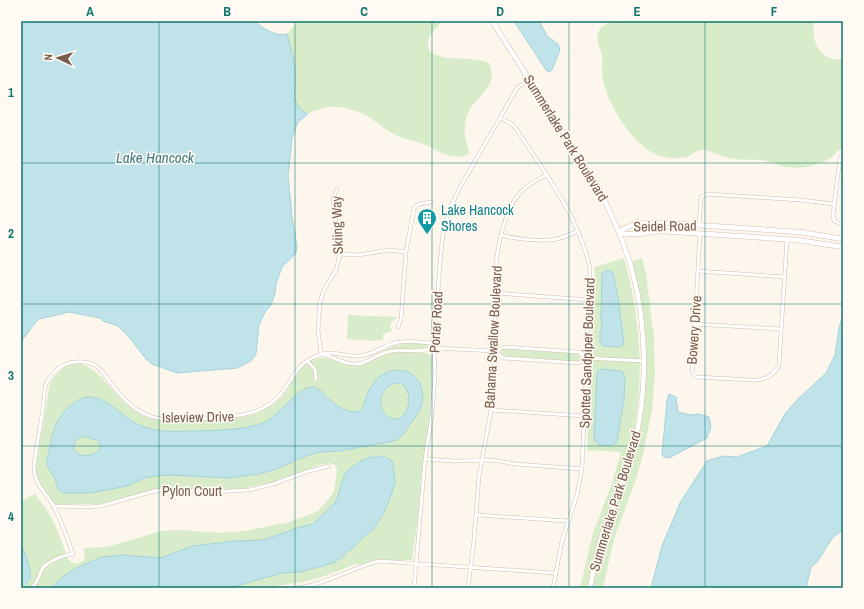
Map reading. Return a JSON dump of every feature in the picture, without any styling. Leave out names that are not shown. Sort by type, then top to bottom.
[{"type":"main road","name":"Summerlake Park Boulevard","points":[[492,21],[599,189],[619,232],[632,270],[639,306],[644,361],[643,388],[635,439],[628,467],[603,533],[590,588]]},
{"type":"main road","name":"Seidel Road","points":[[843,239],[806,233],[651,223],[624,227],[619,232],[627,235],[640,232],[661,231],[700,233],[787,239],[843,246]]},
{"type":"street","name":"Porter Road","points":[[414,588],[425,459],[432,415],[435,374],[434,348],[441,244],[448,213],[459,189],[517,88],[530,79]]},
{"type":"street","name":"Spotted Sandpiper Boulevard","points":[[500,118],[512,124],[518,130],[568,209],[587,253],[590,269],[590,300],[582,469],[577,495],[562,541],[553,588]]},
{"type":"street","points":[[843,156],[840,158],[833,219],[837,224],[843,225]]},
{"type":"street","name":"Bahama Swallow Boulevard","points":[[468,588],[479,476],[491,410],[495,351],[496,265],[500,235],[505,220],[520,193],[524,188],[546,175]]},
{"type":"street","name":"Skiing Way","points":[[321,354],[318,331],[320,301],[336,270],[340,254],[333,198],[337,189]]},
{"type":"street","points":[[699,226],[701,200],[706,194],[800,200],[834,204]]},
{"type":"street","points":[[398,327],[401,320],[406,252],[414,208],[419,204],[431,202]]},
{"type":"street","points":[[500,235],[515,238],[547,240],[565,237],[578,231]]},
{"type":"street","name":"Bowery Drive","points":[[700,233],[691,370],[693,375],[697,377],[759,381],[772,375],[777,368],[779,359],[787,239]]},
{"type":"street","points":[[340,254],[358,255],[390,250],[406,252]]},
{"type":"street","points":[[698,271],[785,277]]},
{"type":"street","points":[[496,293],[590,300]]},
{"type":"street","points":[[694,324],[781,329]]},
{"type":"street","name":"Isleview Drive","points":[[31,588],[36,583],[44,567],[67,554],[73,554],[53,506],[37,484],[34,475],[34,465],[46,384],[55,371],[63,365],[75,362],[86,362],[96,366],[122,397],[134,408],[163,420],[182,420],[240,416],[265,408],[279,397],[299,367],[321,354],[334,352],[359,356],[372,353],[392,344],[409,342],[430,343],[434,348]]},
{"type":"street","points":[[321,354],[347,363],[360,364],[366,363],[382,354],[403,350],[427,351],[434,348],[495,351],[504,347],[579,352],[587,358]]},
{"type":"street","points":[[380,349],[382,354]]},
{"type":"street","points":[[495,351],[503,358],[556,362],[578,363],[587,358],[644,361]]},
{"type":"street","points":[[307,361],[315,368],[316,380]]},
{"type":"street","points":[[491,410],[585,416]]},
{"type":"street","points":[[425,459],[455,461],[493,460],[516,464],[582,469]]},
{"type":"street","name":"Pylon Court","points":[[53,506],[101,506],[154,491],[167,489],[212,492],[249,490],[273,484],[311,470],[329,466]]},
{"type":"street","points":[[476,515],[568,521]]},
{"type":"street","points":[[296,588],[304,587],[365,565],[379,562],[415,563],[556,574]]},
{"type":"green space","points":[[298,21],[442,21],[429,39],[428,48],[431,52],[442,57],[476,59],[484,61],[489,63],[491,71],[491,78],[486,90],[473,105],[466,118],[464,132],[469,151],[468,154],[452,157],[423,144],[396,135],[365,115],[345,108],[328,107],[308,114],[302,110],[295,100],[296,75],[287,34]]},
{"type":"green space","points":[[625,21],[815,21],[814,36],[818,49],[828,57],[843,59],[843,148],[825,161],[801,168],[782,166],[762,160],[730,158],[705,150],[679,158],[664,157],[651,152],[635,138],[621,120],[610,99],[603,80],[602,55],[597,39],[598,33],[605,25]]},
{"type":"green space","points":[[624,258],[631,285],[639,338],[639,392],[636,419],[624,472],[612,502],[594,559],[588,588],[580,588],[593,533],[612,483],[621,452],[587,450],[595,278],[594,267]]},
{"type":"green space","points":[[642,258],[646,273],[654,339],[655,373],[652,409],[642,459],[614,539],[603,588],[590,588],[603,533],[628,467],[640,413],[644,361],[639,305],[629,263]]},
{"type":"green space","points":[[348,315],[397,317],[391,323],[390,327],[392,331],[383,334],[383,339],[373,341],[347,339]]},
{"type":"green space","points":[[408,343],[426,344],[428,348],[425,350],[384,350],[393,346]]},
{"type":"green space","points":[[503,349],[576,354],[581,358],[579,361],[575,362],[504,357],[501,354]]},
{"type":"green space","points":[[391,353],[428,353],[431,356],[432,363],[430,418],[412,560],[379,560],[360,565],[356,564],[307,581],[265,588],[21,588],[21,585],[29,581],[30,574],[29,566],[20,541],[21,501],[35,494],[55,525],[68,559],[71,562],[78,563],[85,557],[83,548],[107,547],[161,531],[181,530],[220,533],[244,531],[290,522],[318,511],[334,492],[337,469],[335,465],[329,463],[274,482],[240,489],[166,487],[99,504],[53,504],[38,482],[35,472],[50,383],[61,369],[72,364],[83,365],[93,370],[131,408],[145,416],[165,421],[192,421],[252,415],[270,407],[281,398],[300,370],[308,363],[318,358],[359,366]]},
{"type":"water","name":"Lake Hancock","points":[[21,21],[254,21],[265,29],[274,33],[283,35],[287,34],[296,75],[295,100],[298,106],[308,114],[298,122],[292,138],[288,176],[292,217],[297,246],[296,253],[282,267],[271,305],[265,312],[259,325],[256,354],[251,361],[237,368],[177,373],[152,364],[118,326],[103,321],[100,318],[69,312],[39,319],[21,342]]},
{"type":"water","points":[[514,21],[539,21],[548,37],[558,44],[560,50],[552,70],[549,72],[546,70]]},
{"type":"water","points":[[607,270],[613,273],[618,296],[624,344],[620,347],[603,346],[600,342],[600,332],[602,326],[602,273]]},
{"type":"water","points":[[843,315],[843,530],[833,537],[817,562],[811,567],[806,588],[651,588],[662,546],[680,503],[707,461],[723,456],[737,457],[767,446],[785,414],[798,399],[826,373],[835,355],[839,328]]},
{"type":"water","points":[[602,369],[622,371],[625,378],[624,400],[617,441],[613,445],[609,446],[599,445],[594,440],[597,374],[598,371]]},
{"type":"water","points":[[395,370],[410,373],[417,379],[423,394],[419,412],[404,433],[394,441],[339,451],[321,452],[306,456],[274,470],[258,474],[229,478],[170,475],[156,476],[145,478],[127,486],[90,493],[64,493],[60,491],[47,466],[52,437],[59,418],[74,403],[84,398],[94,397],[100,399],[143,427],[159,431],[230,430],[265,422],[277,414],[301,391],[313,387],[320,390],[340,407],[359,412],[363,407],[373,383],[380,376],[389,371]],"holes":[[[396,383],[400,383],[406,387],[409,398],[407,410],[404,415],[393,419],[384,413],[381,401],[385,389]],[[83,436],[97,440],[100,446],[99,450],[90,455],[84,456],[78,454],[75,451],[74,445],[76,440]]]},
{"type":"water","points":[[669,394],[676,397],[678,412],[690,415],[699,414],[709,417],[711,427],[707,438],[669,458],[662,455],[667,400]]},
{"type":"water","points":[[372,457],[384,457],[392,461],[395,483],[390,498],[384,513],[374,529],[361,539],[344,556],[333,563],[300,572],[282,573],[229,588],[51,588],[65,575],[76,568],[102,557],[124,555],[160,558],[193,546],[235,541],[262,540],[313,524],[334,504],[346,472],[360,461]]},
{"type":"water","points":[[21,545],[30,568],[30,579],[27,583],[21,585]]},
{"type":"place","name":"Lake Hancock Shores","points":[[427,235]]}]
